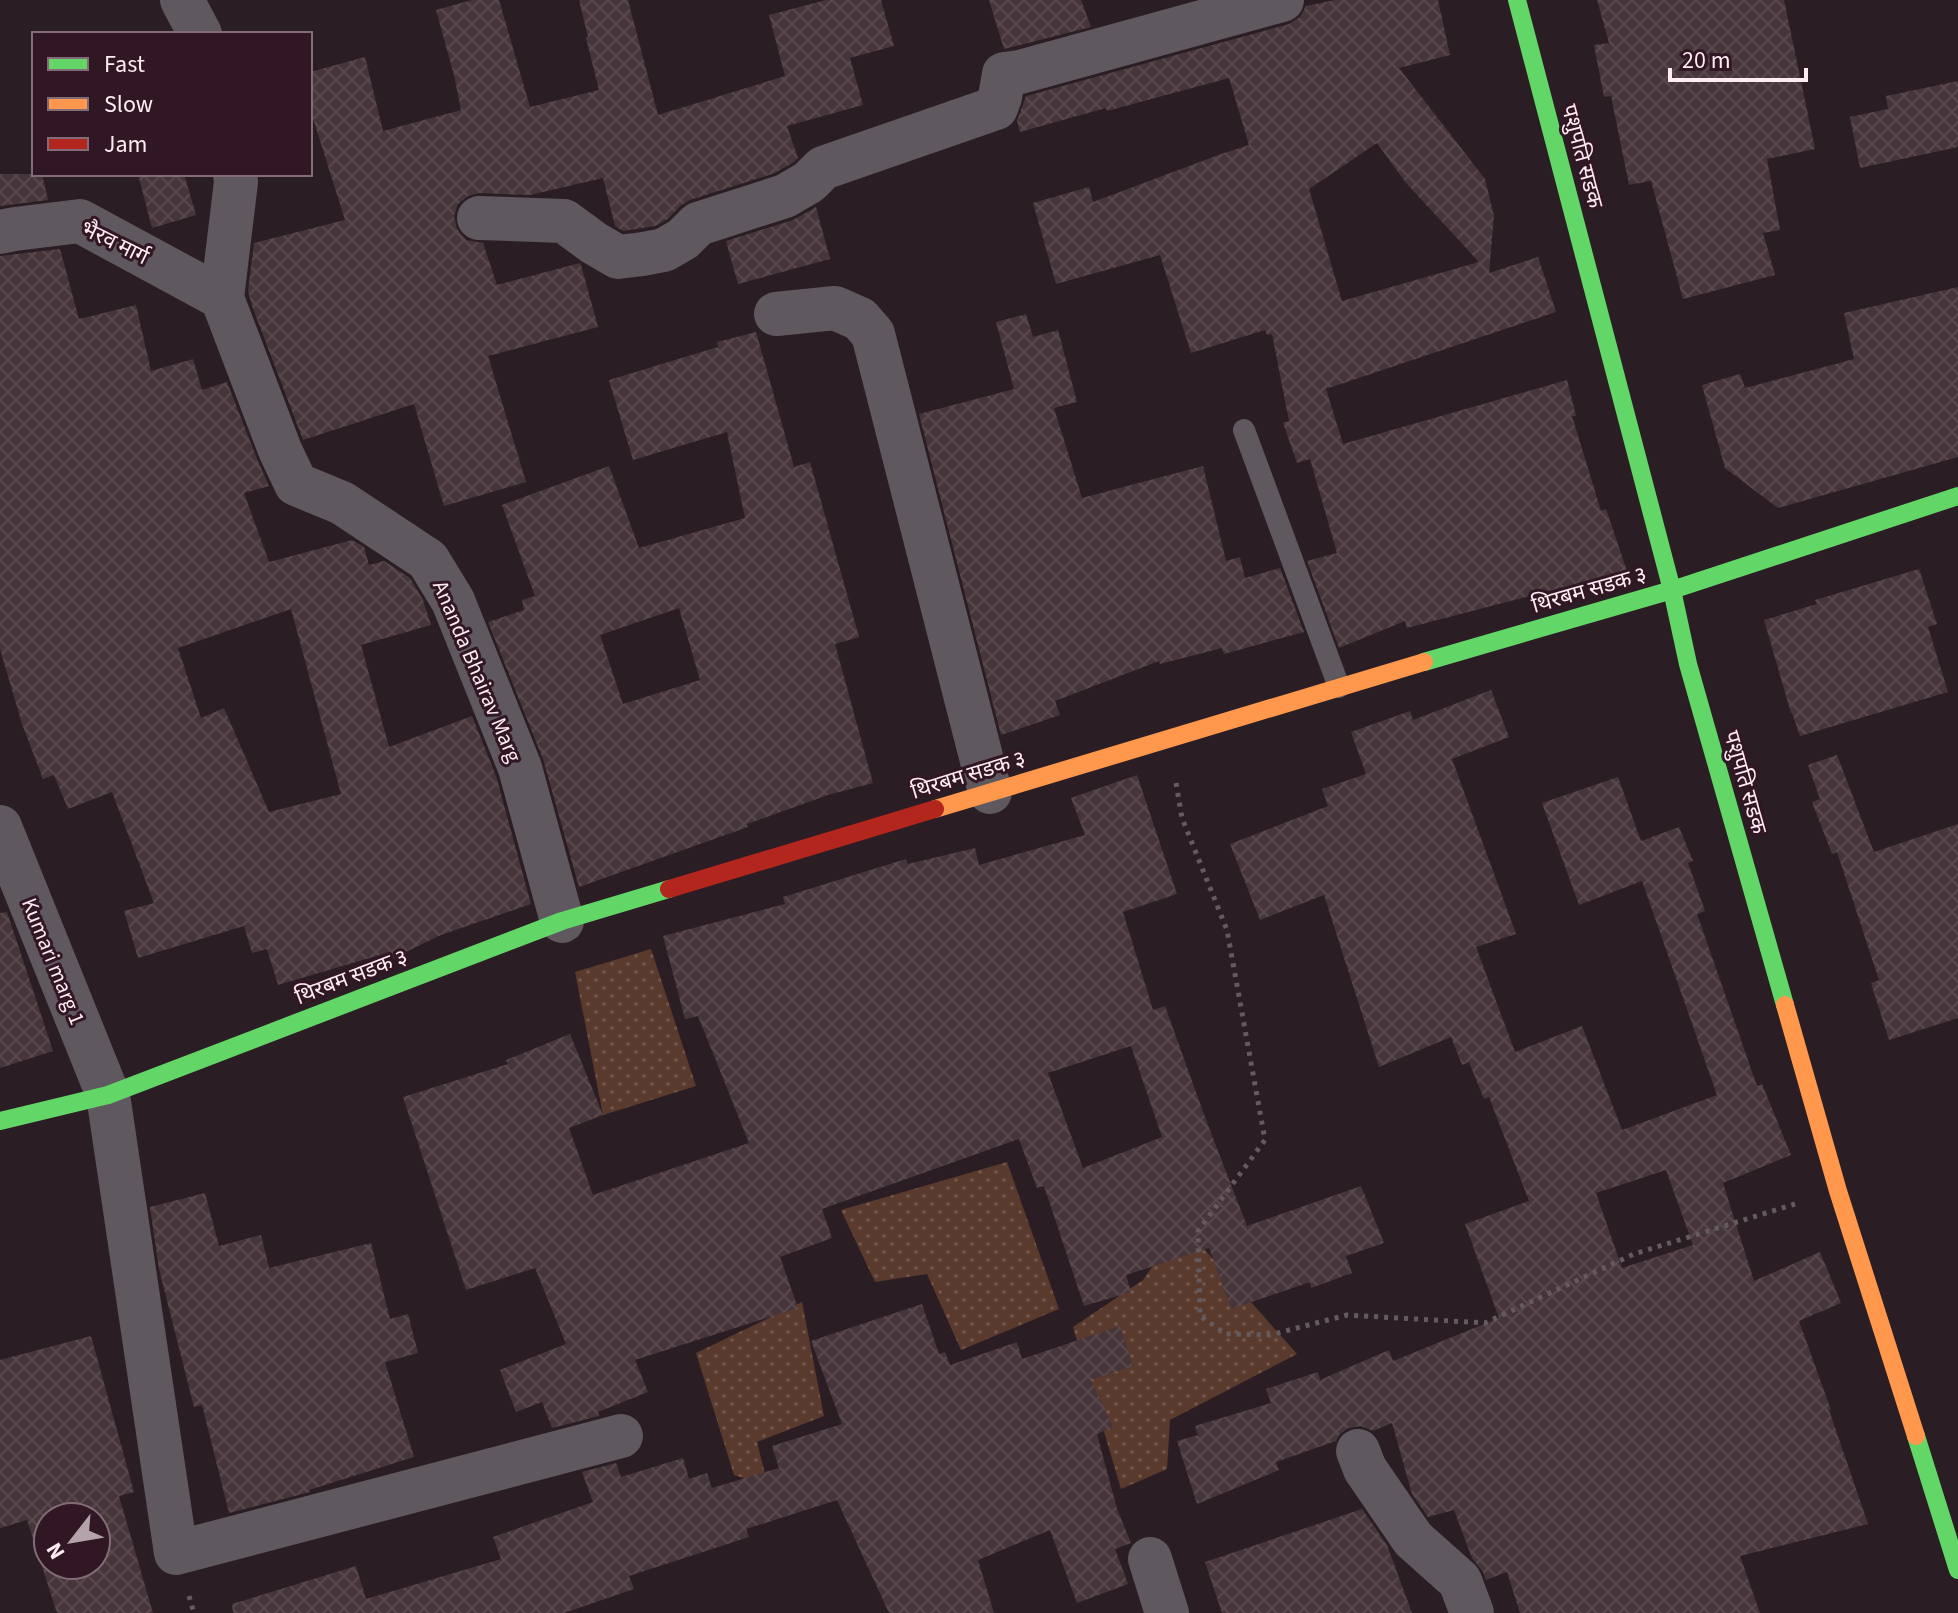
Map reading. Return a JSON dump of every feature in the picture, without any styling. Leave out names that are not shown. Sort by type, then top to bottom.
[{"type":"main road","name":"पशुपति सडक","points":[[1517,0],[1672,590],[1688,664],[1838,1191],[1958,1570]]},
{"type":"main road","name":"थिरबम सडक ३","points":[[0,1121],[108,1095],[562,921],[1672,590],[1958,496]]},
{"type":"street","points":[[182,0],[199,32]]},
{"type":"street","points":[[479,218],[564,221],[618,257],[664,250],[683,239],[698,224],[785,196],[809,182],[823,168],[996,108],[1004,74],[1282,0]]},
{"type":"street","name":"Ananda Bhairav Marg","points":[[235,176],[222,298],[280,450],[296,484],[342,503],[428,560],[453,601],[520,768],[562,921]]},
{"type":"street","name":"भैरव मार्ग","points":[[0,232],[80,221],[222,298]]},
{"type":"street","points":[[776,314],[835,308],[860,319],[873,334],[990,792]]},
{"type":"street","name":"Kumari marg 1","points":[[0,827],[108,1095],[176,1553],[621,1436]]},
{"type":"street","points":[[1358,1451],[1365,1469],[1413,1539],[1460,1581],[1472,1613]]},
{"type":"street","points":[[1150,1559],[1167,1613]]},
{"type":"lane","points":[[1244,430],[1339,687]]},
{"type":"path","points":[[1162,740],[1172,762],[1182,818],[1227,930],[1265,1140],[1198,1231],[1200,1316],[1226,1334],[1270,1335],[1347,1315],[1485,1323],[1634,1254],[1838,1191]]},
{"type":"shaded area","points":[[651,949],[696,1086],[603,1115],[575,972]]},
{"type":"shaded area","points":[[1007,1162],[1059,1309],[961,1350],[927,1274],[875,1282],[841,1210]]},
{"type":"shaded area","points":[[1182,1224],[1297,1354],[1170,1420],[1167,1469],[1121,1489],[1073,1327],[1143,1280]]},
{"type":"shaded area","points":[[802,1302],[824,1416],[757,1442],[768,1486],[734,1475],[696,1353]]},
{"type":"building","points":[[472,0],[499,0],[530,107],[599,90],[579,0],[628,0],[658,115],[785,76],[769,15],[826,0],[881,0],[894,46],[850,58],[863,105],[787,126],[798,158],[794,162],[775,173],[690,200],[655,226],[623,231],[615,226],[603,178],[530,195],[479,193],[468,196],[458,204],[454,216],[457,229],[466,240],[483,243],[497,285],[580,263],[598,327],[488,356],[526,482],[444,506],[414,404],[303,440],[248,291],[254,243],[345,220],[312,115],[312,71],[365,57],[383,131],[461,110],[436,10]]},
{"type":"building","points":[[989,0],[1081,0],[1091,27],[1004,49]]},
{"type":"building","points":[[1335,0],[1438,0],[1450,55],[1399,68],[1485,179],[1494,216],[1489,273],[1538,257],[1556,312],[1326,389],[1343,444],[1567,380],[1576,416],[1572,416],[1601,511],[1606,509],[1627,571],[1584,585],[1583,582],[1407,628],[1405,621],[1339,648],[1307,561],[1337,553],[1310,459],[1297,463],[1283,423],[1289,421],[1272,334],[1267,335],[1265,330],[1191,353],[1160,255],[1056,284],[1033,203],[1089,187],[1093,202],[1249,145],[1229,78],[1020,132],[1017,121],[1026,96],[1289,24],[1300,17],[1306,6]],"holes":[[[1377,143],[1406,183],[1479,262],[1342,301],[1309,189]]]},
{"type":"building","points":[[1597,0],[1784,0],[1815,149],[1767,159],[1780,230],[1763,233],[1775,275],[1683,299],[1651,181],[1629,185],[1611,96],[1604,97],[1594,45],[1609,43]]},
{"type":"building","points":[[1958,81],[1958,147],[1860,168],[1850,117],[1888,109],[1886,96]]},
{"type":"building","points":[[0,174],[42,176],[48,200],[0,206]]},
{"type":"building","points":[[139,176],[185,176],[196,215],[152,228]]},
{"type":"building","points":[[816,207],[830,259],[738,284],[726,241],[793,220]]},
{"type":"building","points":[[60,249],[79,319],[136,305],[151,371],[193,359],[202,390],[227,382],[269,486],[244,493],[269,562],[352,540],[364,547],[369,565],[384,561],[410,578],[423,600],[431,625],[361,645],[389,747],[472,716],[496,776],[531,904],[441,935],[393,958],[390,952],[278,985],[267,949],[252,953],[244,926],[138,958],[124,911],[154,903],[112,792],[68,809],[54,775],[43,779],[22,724],[0,649],[0,256]],"holes":[[[291,609],[341,794],[269,812],[224,708],[201,718],[178,648]]]},
{"type":"building","points":[[1958,287],[1958,457],[1778,508],[1725,468],[1702,385],[1740,374],[1745,388],[1854,359],[1844,313]]},
{"type":"building","points":[[1026,314],[1033,337],[1058,330],[1077,402],[1054,408],[1082,498],[1203,466],[1226,561],[1240,557],[1245,578],[1280,568],[1304,632],[1224,654],[1222,648],[1160,664],[1159,661],[1055,701],[1060,715],[1001,735],[919,414],[1014,389],[996,322]]},
{"type":"building","points":[[756,332],[794,467],[810,462],[859,637],[835,644],[873,783],[828,795],[579,887],[543,759],[488,622],[524,610],[522,600],[535,596],[502,505],[609,466],[639,548],[745,518],[727,432],[633,460],[609,380],[718,347],[717,342]],"holes":[[[679,608],[700,680],[623,704],[600,635]]]},
{"type":"building","points":[[1919,569],[1937,624],[1928,627],[1948,692],[1800,736],[1764,620],[1817,604],[1815,600]]},
{"type":"building","points":[[1491,690],[1509,737],[1452,759],[1516,934],[1476,947],[1515,1052],[1582,1026],[1622,1130],[1717,1095],[1642,881],[1579,905],[1542,803],[1618,777],[1641,841],[1679,827],[1693,861],[1688,863],[1705,911],[1697,914],[1757,1086],[1762,1084],[1791,1155],[1723,1183],[1754,1281],[1820,1252],[1841,1303],[1799,1321],[1868,1524],[1740,1556],[1760,1613],[1520,1613],[1507,1572],[1486,1580],[1472,1558],[1454,1510],[1428,1517],[1412,1494],[1392,1423],[1373,1431],[1361,1426],[1348,1428],[1336,1441],[1276,1462],[1279,1470],[1197,1504],[1177,1441],[1198,1435],[1195,1426],[1271,1403],[1266,1389],[1318,1372],[1320,1380],[1389,1350],[1393,1361],[1499,1318],[1465,1224],[1529,1201],[1489,1097],[1484,1099],[1469,1062],[1462,1065],[1451,1037],[1379,1067],[1324,895],[1260,920],[1230,844],[1328,806],[1322,789],[1366,774],[1351,732],[1410,711],[1413,720]],"holes":[[[1666,1170],[1693,1245],[1622,1268],[1596,1193]]]},
{"type":"building","points":[[1837,755],[1874,852],[1958,824],[1958,1018],[1889,1040],[1871,983],[1879,980],[1837,852],[1832,854],[1812,802],[1820,799],[1808,765]]},
{"type":"building","points":[[1137,775],[1177,894],[1123,912],[1153,1010],[1165,1006],[1247,1226],[1361,1186],[1384,1243],[1346,1256],[1352,1273],[1311,1288],[1310,1282],[1231,1309],[1209,1248],[1126,1275],[1131,1292],[1084,1306],[1044,1186],[1037,1188],[1019,1139],[822,1209],[832,1238],[780,1257],[798,1308],[635,1360],[648,1392],[598,1412],[599,1416],[552,1428],[542,1402],[516,1412],[500,1370],[566,1344],[535,1268],[466,1290],[403,1097],[508,1064],[506,1060],[570,1034],[603,1115],[569,1128],[593,1195],[749,1143],[698,1016],[685,1019],[663,936],[785,904],[783,897],[906,859],[908,864],[975,848],[979,865],[1085,835],[1071,798]],"holes":[[[1131,1046],[1162,1137],[1083,1168],[1048,1073]]]},
{"type":"building","points":[[7,912],[53,1051],[0,1068],[0,913]]},
{"type":"building","points":[[205,1193],[219,1246],[261,1235],[269,1268],[371,1243],[390,1319],[408,1314],[418,1353],[385,1362],[414,1457],[310,1492],[229,1513],[202,1405],[194,1407],[159,1269],[150,1207]]},
{"type":"building","points":[[922,1304],[939,1354],[945,1352],[950,1365],[1017,1342],[1022,1359],[1120,1326],[1133,1366],[1091,1380],[1113,1427],[1097,1434],[1117,1509],[1131,1543],[1115,1549],[1128,1584],[1077,1603],[1050,1530],[978,1560],[994,1613],[889,1613],[837,1500],[746,1529],[749,1537],[629,1576],[634,1589],[564,1613],[233,1613],[232,1604],[356,1566],[366,1599],[501,1559],[493,1537],[593,1502],[582,1472],[616,1463],[621,1477],[683,1458],[689,1479],[707,1473],[712,1488],[779,1468],[772,1446],[842,1424],[811,1341]]},
{"type":"building","points":[[91,1336],[134,1492],[119,1496],[153,1613],[57,1613],[47,1581],[112,1581],[112,1501],[32,1501],[32,1536],[27,1520],[0,1528],[0,1360]]},
{"type":"building","points":[[1362,1509],[1387,1545],[1412,1613],[1222,1613],[1205,1562]]},
{"type":"traffic: fast","points":[[1517,0],[1672,590],[1688,664],[1785,1005]]},
{"type":"traffic: fast","points":[[1424,662],[1672,590],[1958,496]]},
{"type":"traffic: fast","points":[[0,1121],[108,1095],[562,921],[669,889]]},
{"type":"traffic: fast","points":[[1916,1436],[1958,1570]]},
{"type":"traffic: slow","points":[[935,809],[1424,662]]},
{"type":"traffic: slow","points":[[1785,1005],[1838,1191],[1916,1436]]},
{"type":"traffic: jam","points":[[669,889],[935,809]]}]
